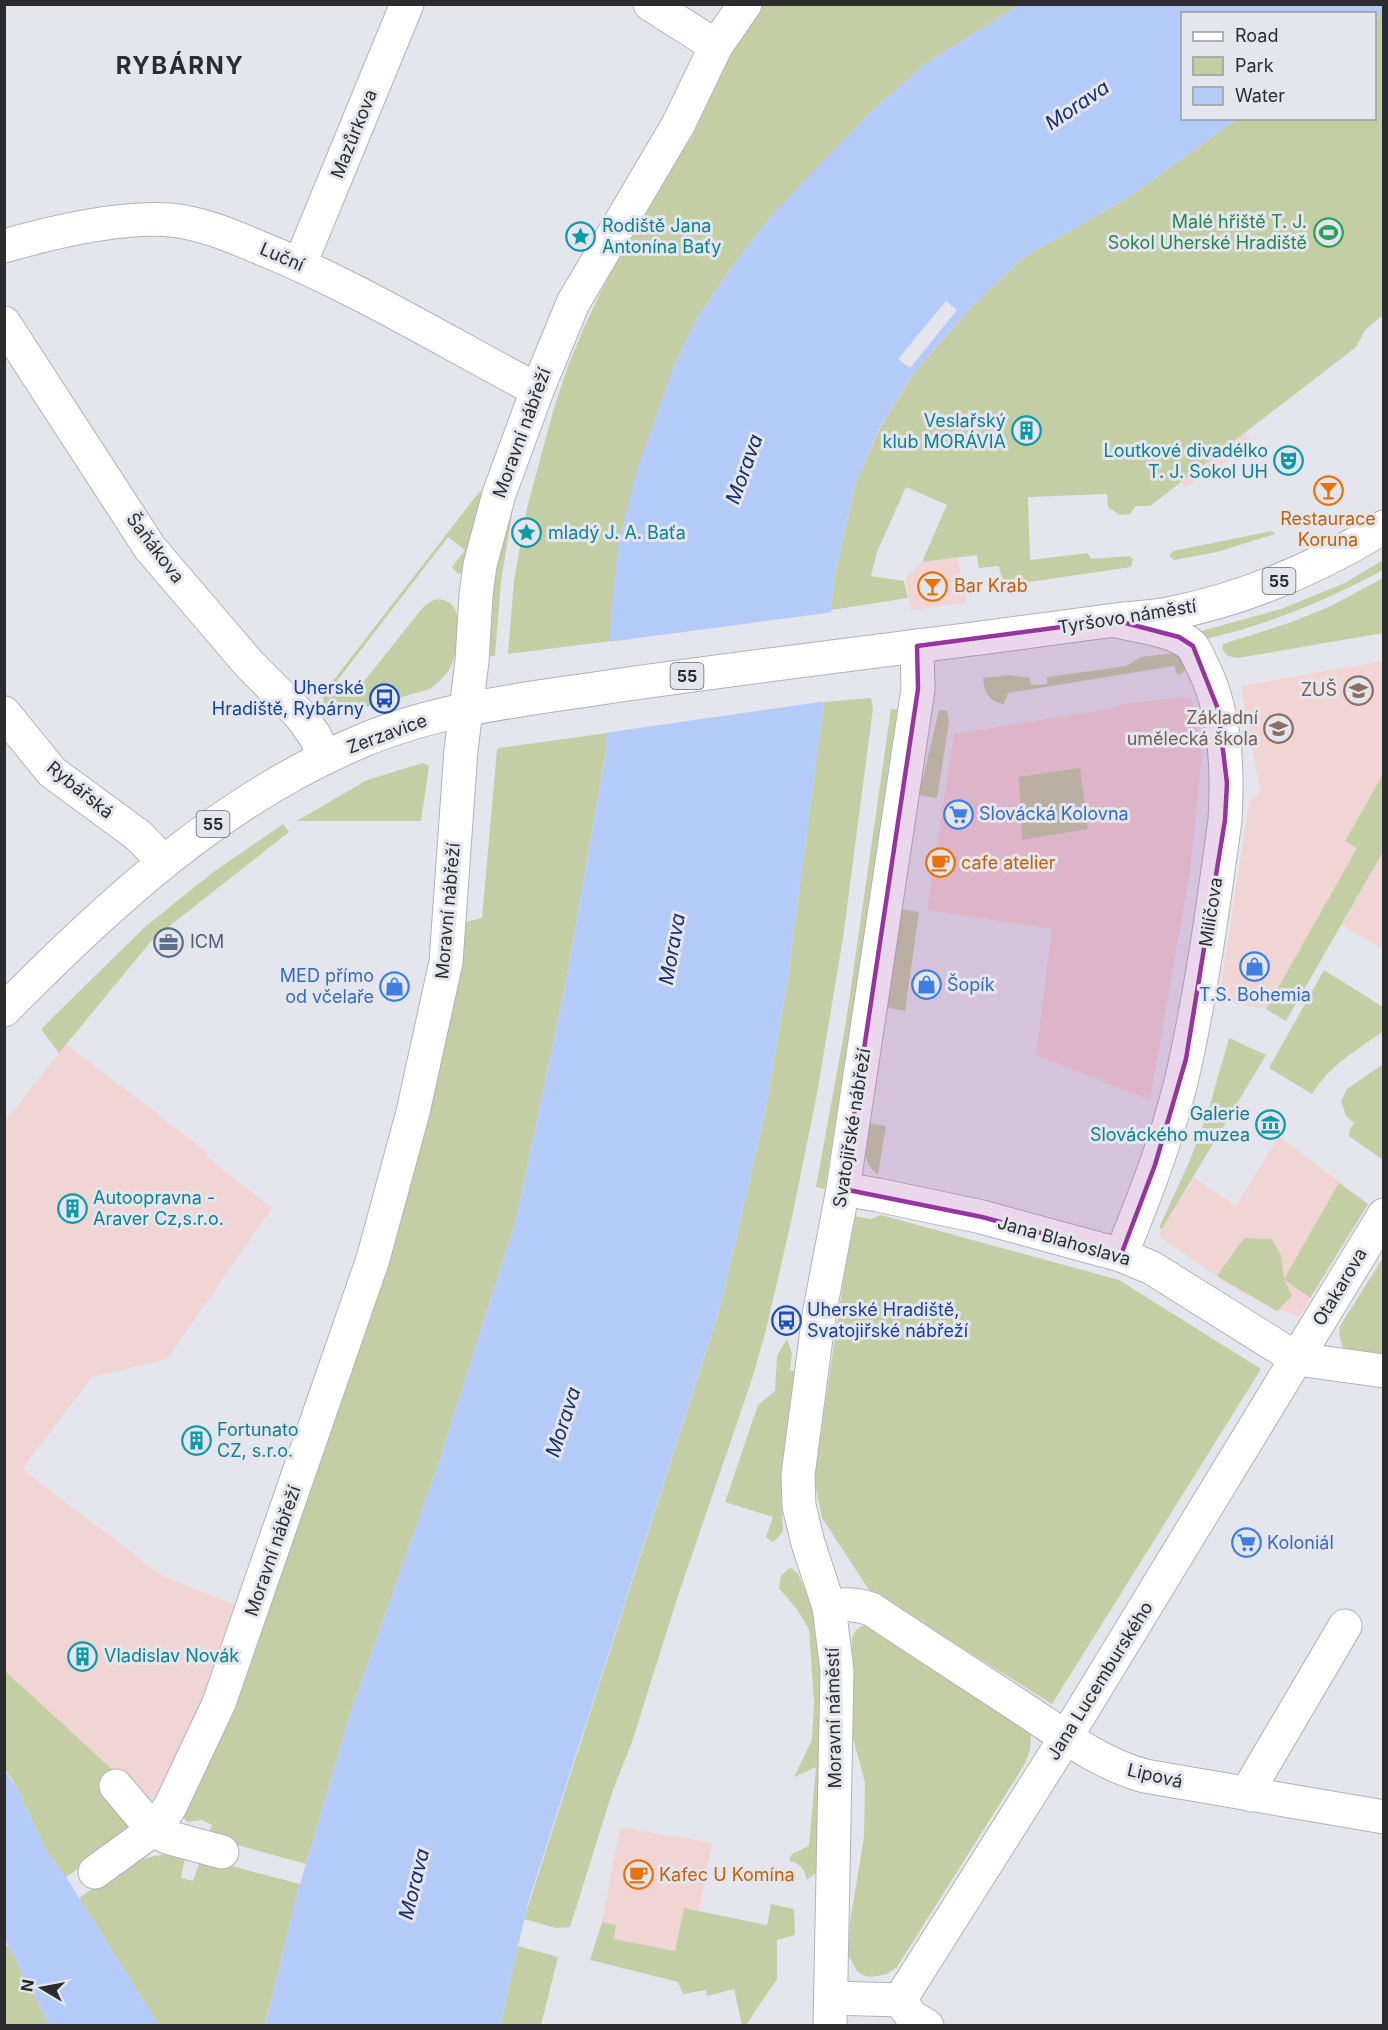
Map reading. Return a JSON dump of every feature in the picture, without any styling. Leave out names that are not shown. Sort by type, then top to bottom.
[{"type":"street","name":"Mazůrkova","points":[[300,264],[407,4]]},
{"type":"street","points":[[650,4],[716,46]]},
{"type":"street","name":"Moravní nábřeží","points":[[95,1872],[153,1830],[170,1807],[219,1703],[373,1259],[413,1112],[446,962],[465,710],[480,566],[499,494],[538,388],[573,303],[678,124],[716,46],[745,4]]},
{"type":"street","name":"Luční","points":[[4,246],[53,232],[127,221],[171,220],[212,228],[300,264],[525,384],[538,388]]},
{"type":"street","name":"Šaňákova","points":[[4,323],[150,548],[250,665],[308,725],[325,758]]},
{"type":"street","name":"Tyršovo náměstí","points":[[856,653],[1167,614],[1262,588],[1325,560],[1383,527]]},
{"type":"street","name":"Milíčova","points":[[1114,620],[1179,637],[1193,646],[1206,672],[1222,732],[1227,783],[1224,832],[1186,1059],[1173,1110],[1155,1165],[1121,1255]]},
{"type":"street","name":"Svatojiřské nábřeží","points":[[829,1608],[808,1543],[797,1491],[799,1459],[819,1315],[843,1189],[918,689],[917,646]]},
{"type":"street","name":"Zerzavice","points":[[4,1010],[106,909],[163,861],[206,829],[245,803],[325,758],[393,729],[465,710],[518,700],[856,653]]},
{"type":"street","name":"Rybářská","points":[[4,713],[52,772],[139,836],[163,861]]},
{"type":"street","name":"Jana Blahoslava","points":[[843,1189],[982,1217],[1121,1255],[1152,1268],[1297,1359]]},
{"type":"street","name":"Otakarova","points":[[1297,1359],[1383,1215]]},
{"type":"street","points":[[1297,1359],[1383,1371]]},
{"type":"street","name":"Jana Lucemburského","points":[[900,2000],[1066,1737],[1297,1359]]},
{"type":"street","points":[[829,1608],[847,1604],[871,1609],[1066,1737]]},
{"type":"street","name":"Moravní náměstí","points":[[829,1608],[837,1670],[838,1705],[831,2012]]},
{"type":"street","points":[[1251,1795],[1252,1784],[1345,1626]]},
{"type":"street","name":"Lipová","points":[[1066,1737],[1101,1759],[1126,1771],[1144,1776],[1383,1817]]},
{"type":"street","points":[[116,1786],[153,1830],[167,1837],[222,1852]]},
{"type":"street","points":[[831,2012],[900,2000],[912,2017],[927,2025]]},
{"type":"highlighted area","points":[[1114,620],[1179,637],[1193,646],[1218,709],[1227,783],[1225,820],[1186,1059],[1155,1165],[1121,1255],[982,1217],[843,1189],[918,689],[917,646]]},
{"type":"shaded area","points":[[1228,404],[1253,445],[1185,487],[1160,446]]},
{"type":"shaded area","points":[[958,558],[966,603],[911,610],[906,580],[908,575],[922,562]]},
{"type":"shaded area","points":[[1383,661],[1383,774],[1345,841],[1357,848],[1266,1009],[1219,1000],[1249,803],[1260,791],[1241,686]]},
{"type":"shaded area","points":[[1183,697],[1192,700],[1202,757],[1190,872],[1150,1100],[1036,1055],[1052,929],[927,910],[954,734],[1115,708],[1122,704]]},
{"type":"shaded area","points":[[1383,852],[1383,949],[1342,925]]},
{"type":"shaded area","points":[[66,1044],[208,1153],[206,1156],[272,1208],[167,1359],[92,1377],[22,1469],[161,1575],[242,1608],[174,1774],[151,1800],[101,1762],[5,1670],[4,1123]]},
{"type":"shaded area","points":[[1279,1136],[1368,1204],[1299,1317],[1282,1310],[1277,1311],[1232,1287],[1158,1236],[1194,1178],[1236,1206]]},
{"type":"shaded area","points":[[620,1827],[712,1843],[699,1911],[684,1909],[675,1951],[614,1939],[616,1925],[602,1922]]},
{"type":"green space","points":[[759,5],[1019,5],[925,64],[874,109],[771,216],[726,275],[696,320],[673,368],[611,614],[611,641],[508,654],[514,581],[527,508],[568,366],[612,269],[661,181],[692,137],[737,39]]},
{"type":"green space","points":[[1383,13],[1383,315],[1365,330],[1356,347],[1150,506],[1136,506],[1130,514],[1119,515],[1108,507],[1107,494],[1028,497],[1030,560],[1088,553],[1091,559],[1129,556],[1133,559],[1131,567],[1003,586],[999,566],[979,568],[977,555],[922,562],[947,505],[906,487],[877,552],[871,576],[904,581],[908,598],[831,610],[834,578],[856,482],[879,430],[911,377],[963,316],[1021,259],[1129,197],[1236,120],[1376,120],[1376,19]]},
{"type":"green space","points":[[480,491],[485,495],[463,573],[458,574],[452,567],[465,550],[448,537],[337,681],[354,694],[420,611],[437,599],[451,604],[458,620],[456,652],[448,671],[430,689],[327,718],[322,695]]},
{"type":"green space","points":[[509,503],[513,507],[501,582],[495,656],[485,656],[488,591]]},
{"type":"green space","points":[[1272,531],[1275,534],[1217,552],[1174,560],[1169,556],[1173,551]]},
{"type":"green space","points":[[1383,560],[1383,570],[1297,610],[1253,626],[1206,639],[1198,632],[1281,609],[1345,583]]},
{"type":"green space","points":[[1383,578],[1383,633],[1238,658],[1228,656],[1222,649],[1223,644],[1292,622],[1333,605]]},
{"type":"green space","points":[[1184,652],[1187,665],[1180,675],[1176,673],[1174,666],[1008,693],[1004,704],[991,698],[986,692],[983,678],[1009,675],[1030,678],[1031,685],[1047,684],[1047,677],[1126,666],[1141,657]]},
{"type":"green space","points":[[871,698],[873,708],[843,938],[817,1094],[766,1330],[751,1382],[677,1599],[632,1742],[613,1790],[570,1927],[556,1928],[524,1919],[720,1308],[765,1113],[787,983],[824,702]]},
{"type":"green space","points":[[891,709],[897,709],[894,748],[825,1189],[816,1187],[846,1022]]},
{"type":"green space","points":[[939,710],[947,711],[949,721],[937,798],[919,795]]},
{"type":"green space","points":[[607,733],[606,752],[565,987],[516,1220],[437,1468],[350,1714],[306,1864],[208,1837],[212,1825],[202,1820],[187,1822],[180,1813],[236,1693],[461,923],[482,918],[497,750]]},
{"type":"green space","points":[[423,763],[429,766],[421,821],[297,821],[367,780]]},
{"type":"green space","points":[[1080,768],[1088,829],[1022,840],[1019,777]]},
{"type":"green space","points":[[1383,774],[1383,852],[1286,1021],[1266,1009],[1357,848],[1345,841]]},
{"type":"green space","points":[[283,824],[289,832],[153,939],[59,1053],[41,1029],[146,926],[212,873]]},
{"type":"green space","points":[[898,909],[919,912],[905,1011],[884,1007]]},
{"type":"green space","points":[[1324,970],[1383,1007],[1383,1031],[1335,1067],[1312,1094],[1269,1068]]},
{"type":"green space","points":[[1229,1038],[1266,1055],[1162,1229],[1159,1228],[1190,1160],[1208,1112]]},
{"type":"green space","points":[[1383,1064],[1383,1160],[1349,1136],[1354,1123],[1346,1116],[1341,1101],[1347,1089]]},
{"type":"green space","points":[[867,1123],[886,1126],[878,1174],[868,1164],[866,1158]]},
{"type":"green space","points":[[1339,1183],[1368,1204],[1310,1298],[1284,1279]]},
{"type":"green space","points":[[881,1215],[1119,1280],[1261,1369],[1052,1704],[869,1590],[822,1518],[814,1479],[853,1216],[871,1219]]},
{"type":"green space","points":[[1244,1238],[1272,1239],[1281,1256],[1284,1279],[1292,1296],[1277,1311],[1217,1276]]},
{"type":"green space","points":[[1383,1258],[1383,1354],[1343,1348],[1339,1334],[1340,1326]]},
{"type":"green space","points":[[787,1339],[792,1353],[790,1370],[796,1373],[783,1465],[781,1496],[783,1531],[772,1542],[766,1537],[773,1517],[725,1502],[758,1405],[775,1391],[777,1356]]},
{"type":"green space","points":[[792,1568],[798,1574],[814,1609],[822,1687],[817,1872],[807,1880],[801,1867],[789,1861],[792,1854],[809,1846],[816,1767],[794,1777],[812,1740],[814,1702],[809,1629],[796,1608],[779,1588],[781,1576]]},
{"type":"green space","points":[[875,1623],[1030,1730],[1031,1740],[1023,1767],[897,1967],[887,1974],[871,1977],[857,1971],[849,1957],[850,1922],[864,1837],[865,1782],[853,1738],[852,1639],[855,1631],[860,1627]]},
{"type":"green space","points":[[4,1670],[118,1775],[128,1822],[128,1835],[66,1877],[47,1852],[18,1790],[5,1769]]},
{"type":"green space","points":[[178,1853],[185,1857],[181,1878],[193,1881],[201,1858],[300,1884],[265,2025],[159,2025],[79,1898],[130,1862]]},
{"type":"green space","points":[[771,1904],[794,1909],[795,1935],[777,1940],[777,1979],[746,2025],[742,2025],[734,1989],[707,1996],[706,1990],[683,1994],[678,1982],[590,1960],[602,1922],[616,1925],[614,1939],[675,1951],[684,1908],[767,1925]]},
{"type":"green space","points":[[8,1945],[49,2025],[5,2025],[4,1947]]},
{"type":"green space","points":[[518,1946],[558,1957],[541,2025],[500,2026]]},
{"type":"water","name":"Morava","points":[[1019,5],[1383,5],[1383,13],[1376,19],[1376,12],[1181,12],[1181,120],[1236,120],[1129,197],[1021,259],[963,316],[911,377],[879,429],[856,482],[834,578],[822,719],[787,983],[765,1113],[720,1308],[528,1903],[500,2025],[265,2026],[296,1898],[350,1714],[437,1468],[516,1220],[565,987],[606,752],[611,614],[619,540],[637,470],[673,368],[696,320],[726,275],[771,216],[820,164],[874,109],[925,64]]},
{"type":"water","points":[[4,1770],[18,1790],[47,1852],[66,1877],[159,2025],[49,2025],[5,1939]]},
{"type":"pier","points":[[946,301],[957,310],[910,368],[898,359]]},
{"type":"pier","points":[[834,612],[827,701],[604,733],[608,642]]},
{"type":"place","name":"Malé hřiště T. J. Sokol Uherské Hradiště","points":[[1328,232]]},
{"type":"place","name":"Rodiště Jana Antonína Baťy","points":[[581,236]]},
{"type":"place","name":"Veslařský klub MORÁVIA","points":[[1027,431]]},
{"type":"place","name":"Loutkové divadélko T. J. Sokol UH","points":[[1289,461]]},
{"type":"place","name":"Restaurace Koruna","points":[[1328,490]]},
{"type":"place","name":"mladý J. A. Baťa","points":[[527,533]]},
{"type":"place","name":"Bar Krab","points":[[933,586]]},
{"type":"place","name":"ZUŠ","points":[[1358,690]]},
{"type":"place","name":"Uherské Hradiště, Rybárny","points":[[385,698]]},
{"type":"place","name":"Základní umělecká škola","points":[[1279,728]]},
{"type":"place","name":"Slovácká Kolovna","points":[[958,814]]},
{"type":"place","name":"cafe atelier","points":[[940,863]]},
{"type":"place","name":"ICM","points":[[169,942]]},
{"type":"place","name":"T.S. Bohemia","points":[[1255,966]]},
{"type":"place","name":"Šopík","points":[[926,985]]},
{"type":"place","name":"MED přímo od včelaře","points":[[395,986]]},
{"type":"place","name":"Galerie Slováckého muzea","points":[[1271,1124]]},
{"type":"place","name":"Autoopravna - Araver Cz,s.r.o.","points":[[72,1208]]},
{"type":"place","name":"Uherské Hradiště, Svatojiřské nábřeží","points":[[786,1320]]},
{"type":"place","name":"Fortunato CZ, s.r.o.","points":[[196,1440]]},
{"type":"place","name":"Koloniál","points":[[1246,1543]]},
{"type":"place","name":"Vladislav Novák","points":[[83,1656]]},
{"type":"place","name":"Kafec U Komína","points":[[638,1875]]},
{"type":"district","name":"RYBÁRNY","points":[[180,66]]}]
